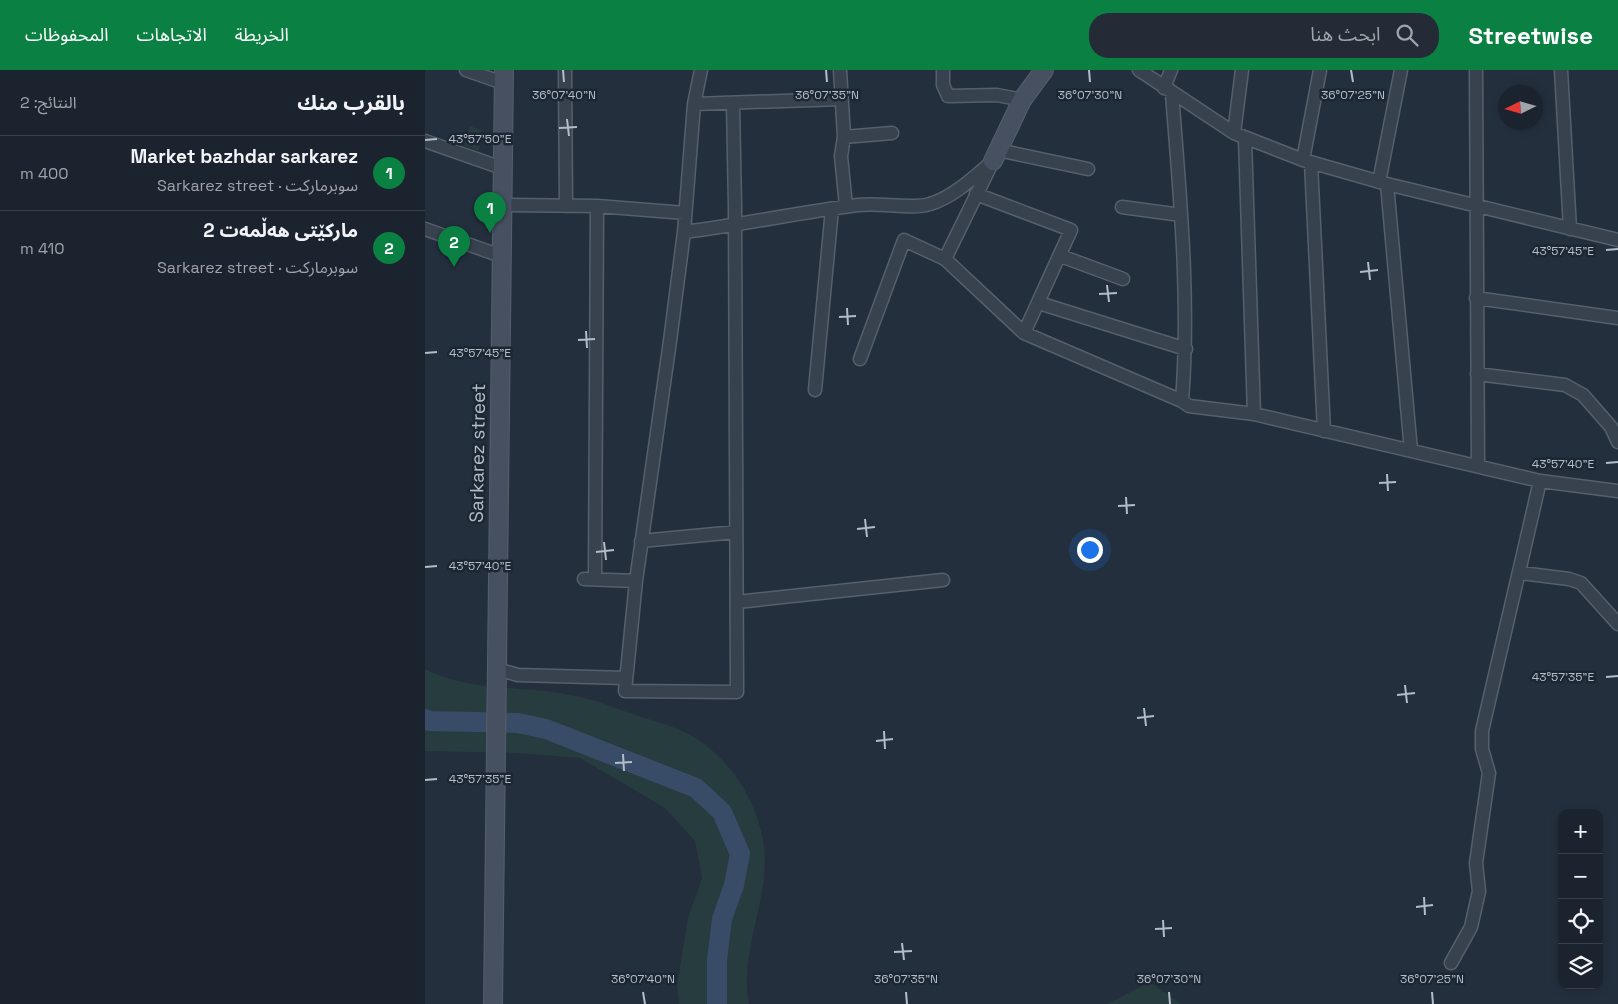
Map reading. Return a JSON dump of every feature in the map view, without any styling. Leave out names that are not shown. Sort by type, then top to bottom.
[{"type":"main road","points":[[996,155],[1022,100],[1041,71]]},
{"type":"main road","name":"Sarkarez street","points":[[493,1004],[503,77]]},
{"type":"street","points":[[466,70],[503,77]]},
{"type":"street","points":[[565,70],[566,206]]},
{"type":"street","points":[[701,70],[695,104],[684,232],[641,541],[625,691],[737,692],[733,104]]},
{"type":"street","points":[[840,70],[843,137],[841,156],[846,206]]},
{"type":"street","points":[[943,70],[943,86],[948,96],[997,96],[1022,100]]},
{"type":"street","points":[[1139,70],[1168,91],[1239,136],[1307,162],[1383,183],[1618,240]]},
{"type":"street","points":[[1171,70],[1168,91],[1181,216],[1186,349],[1182,401]]},
{"type":"street","points":[[1242,70],[1239,136],[1254,414]]},
{"type":"street","points":[[1319,70],[1307,162],[1324,431]]},
{"type":"street","points":[[1401,70],[1383,183],[1411,451]]},
{"type":"street","points":[[1476,70],[1478,466]]},
{"type":"street","points":[[1561,70],[1570,229]]},
{"type":"street","points":[[695,104],[841,99]]},
{"type":"street","points":[[843,137],[892,133]]},
{"type":"street","points":[[425,141],[502,168]]},
{"type":"street","points":[[996,155],[1088,169]]},
{"type":"street","points":[[945,259],[996,155]]},
{"type":"street","points":[[684,232],[735,226],[846,206],[888,204],[920,206],[930,204],[965,183],[996,155]]},
{"type":"street","points":[[976,194],[1071,230],[1061,256],[1024,333]]},
{"type":"street","points":[[501,205],[597,206],[685,212]]},
{"type":"street","points":[[597,206],[589,579],[636,581]]},
{"type":"street","points":[[1122,207],[1181,216]]},
{"type":"street","points":[[815,390],[832,209]]},
{"type":"street","points":[[425,229],[501,256]]},
{"type":"street","points":[[860,359],[904,240],[945,259],[1024,333],[1182,401],[1189,406],[1254,414],[1541,482],[1618,491]]},
{"type":"street","points":[[1061,256],[1123,279]]},
{"type":"street","points":[[1476,298],[1618,318]]},
{"type":"street","points":[[1039,303],[1186,349]]},
{"type":"street","points":[[1477,374],[1565,385],[1583,395],[1611,427],[1618,442]]},
{"type":"street","points":[[1451,963],[1471,927],[1479,890],[1476,863],[1489,773],[1482,749],[1482,731],[1521,573],[1541,482]]},
{"type":"street","points":[[641,541],[736,532]]},
{"type":"street","points":[[1521,573],[1569,579],[1581,583],[1618,624]]},
{"type":"street","points":[[737,602],[943,580]]},
{"type":"street","points":[[496,678],[518,674],[625,678]]},
{"type":"green space","points":[[470,126],[481,130],[479,151],[464,145]]},
{"type":"green space","points":[[425,669],[461,682],[557,693],[597,702],[680,730],[696,738],[723,761],[745,790],[753,806],[763,840],[765,861],[763,882],[748,963],[749,1004],[679,1004],[677,986],[688,918],[702,878],[695,841],[665,808],[580,758],[517,753],[425,751]]},
{"type":"green space","points":[[1150,982],[1181,1004],[1107,1004]]},
{"type":"waterway","points":[[425,719],[429,721],[518,723],[546,729],[696,788],[722,812],[740,854],[734,885],[722,919],[717,960],[717,1004]]},
{"type":"place","name":"Market bazhdar sarkarez","points":[[490,233]]},
{"type":"place","name":"مارکێتی هەڵمەت 2","points":[[454,267]]}]
